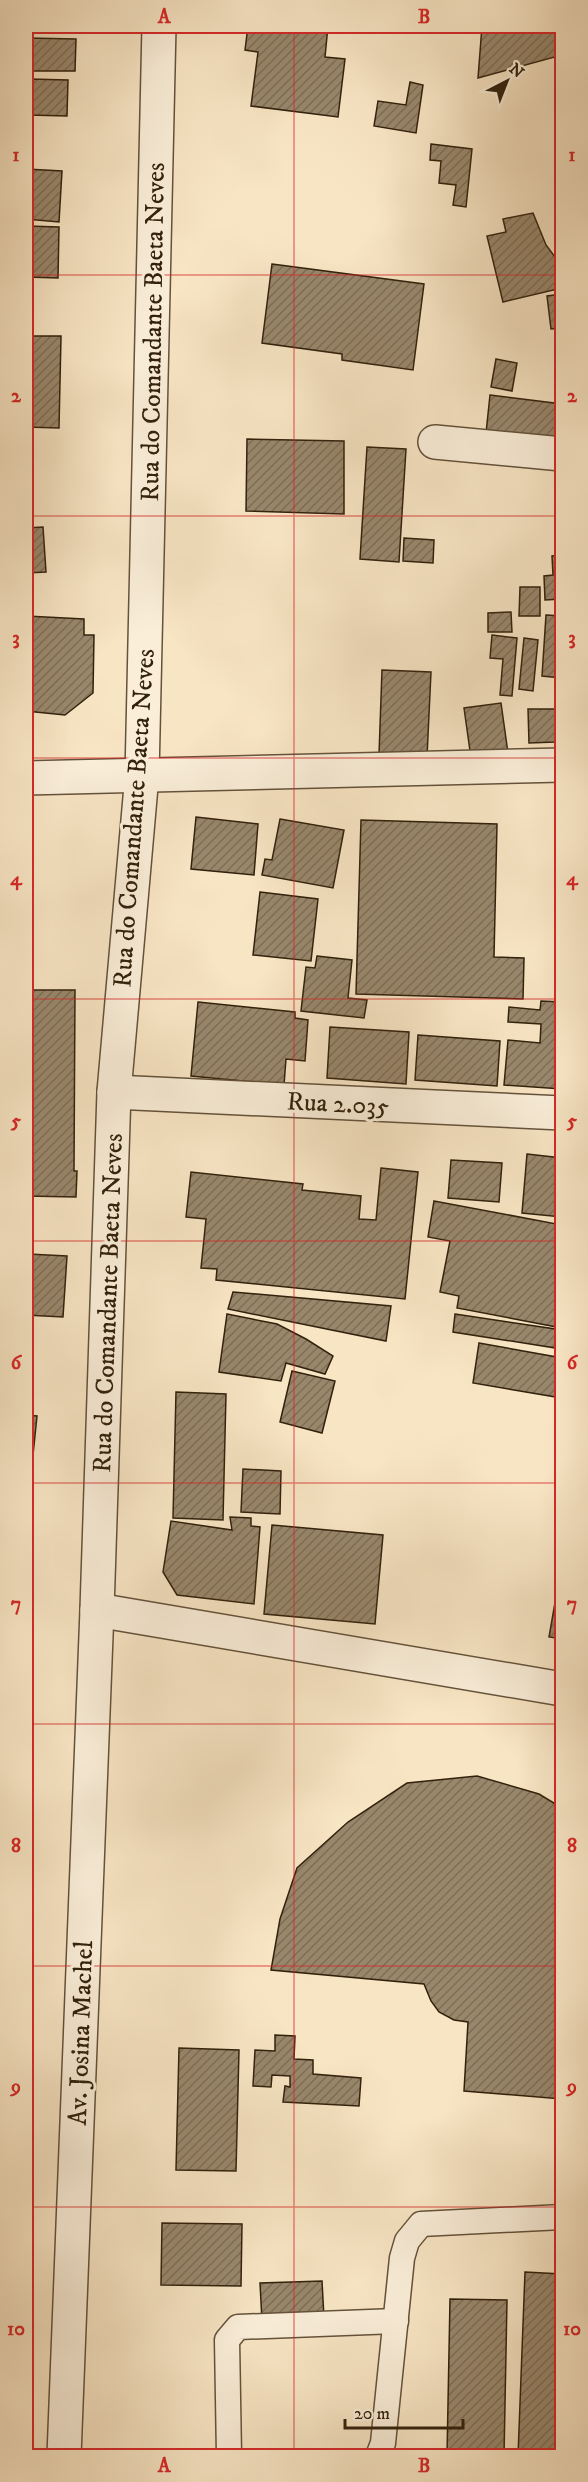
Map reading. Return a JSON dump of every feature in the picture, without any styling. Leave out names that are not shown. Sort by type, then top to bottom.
[{"type":"street","name":"Rua do Comandante Baeta Neves","points":[[97,1610],[114,1092],[142,775],[159,26]]},
{"type":"street","points":[[435,442],[562,454]]},
{"type":"street","points":[[26,778],[562,765]]},
{"type":"street","name":"Rua 2.035","points":[[114,1092],[562,1113]]},
{"type":"street","points":[[97,1610],[562,1689]]},
{"type":"street","name":"Av. Josina Machel","points":[[64,2457],[97,1610]]},
{"type":"lane","points":[[378,2457],[383,2443],[402,2258],[407,2241],[421,2224],[562,2217]]},
{"type":"lane","points":[[229,2457],[226,2340],[238,2327],[396,2321]]},
{"type":"building","points":[[248,26],[328,26],[325,57],[345,59],[338,117],[251,106],[258,52],[245,50]]},
{"type":"building","points":[[482,26],[562,26],[562,55],[478,78]]},
{"type":"building","points":[[27,38],[76,39],[75,71],[26,71]]},
{"type":"building","points":[[30,79],[68,80],[67,116],[29,115]]},
{"type":"building","points":[[410,82],[423,85],[416,133],[374,126],[378,101],[406,105]]},
{"type":"building","points":[[431,144],[472,149],[466,207],[453,205],[456,185],[439,183],[441,161],[430,160]]},
{"type":"building","points":[[26,169],[62,171],[59,222],[26,219]]},
{"type":"building","points":[[533,213],[546,245],[555,257],[562,288],[503,302],[487,236],[506,232],[503,219]]},
{"type":"building","points":[[26,226],[59,227],[58,278],[26,277]]},
{"type":"building","points":[[272,264],[424,284],[413,370],[342,360],[342,354],[262,343]]},
{"type":"building","points":[[562,294],[562,328],[551,329],[547,296]]},
{"type":"building","points":[[26,336],[61,336],[59,428],[26,427]]},
{"type":"building","points":[[496,359],[517,363],[512,391],[491,387]]},
{"type":"building","points":[[490,395],[562,404],[562,443],[486,433]]},
{"type":"building","points":[[247,439],[344,441],[344,514],[246,511]]},
{"type":"building","points":[[367,447],[406,449],[399,562],[360,559]]},
{"type":"building","points":[[43,527],[46,572],[26,573],[26,528]]},
{"type":"building","points":[[404,538],[434,540],[433,563],[403,561]]},
{"type":"building","points":[[562,555],[562,599],[545,600],[544,576],[553,575],[552,556]]},
{"type":"building","points":[[520,587],[540,587],[540,616],[519,616]]},
{"type":"building","points":[[511,612],[512,632],[488,632],[488,613]]},
{"type":"building","points":[[546,615],[562,616],[561,678],[542,676]]},
{"type":"building","points":[[26,616],[84,619],[84,635],[94,635],[93,693],[65,715],[26,711]]},
{"type":"building","points":[[492,635],[517,638],[512,696],[500,695],[503,659],[490,658]]},
{"type":"building","points":[[524,638],[538,640],[533,691],[519,689]]},
{"type":"building","points":[[382,670],[431,672],[427,757],[379,755]]},
{"type":"building","points":[[501,703],[508,753],[471,758],[464,708]]},
{"type":"building","points":[[559,703],[562,703],[562,739],[560,739]]},
{"type":"building","points":[[528,709],[555,709],[555,742],[529,743]]},
{"type":"building","points":[[196,817],[258,824],[254,875],[191,869]]},
{"type":"building","points":[[280,819],[344,830],[333,888],[262,875],[265,859],[272,860]]},
{"type":"building","points":[[361,820],[497,824],[494,957],[524,958],[523,999],[356,994]]},
{"type":"building","points":[[260,892],[318,899],[311,961],[253,955]]},
{"type":"building","points":[[317,956],[352,960],[348,998],[367,1000],[364,1018],[301,1011],[306,967],[315,968]]},
{"type":"building","points":[[26,990],[75,990],[74,1171],[77,1171],[76,1197],[26,1196]]},
{"type":"building","points":[[541,1001],[562,1002],[562,1089],[504,1085],[508,1040],[540,1043],[541,1024],[508,1022],[509,1007],[540,1010]]},
{"type":"building","points":[[198,1002],[295,1012],[295,1018],[308,1020],[305,1061],[286,1059],[284,1085],[191,1076]]},
{"type":"building","points":[[330,1027],[409,1032],[406,1084],[327,1078]]},
{"type":"building","points":[[418,1035],[500,1041],[497,1086],[415,1080]]},
{"type":"building","points":[[527,1154],[562,1158],[562,1217],[522,1213]]},
{"type":"building","points":[[451,1160],[502,1163],[499,1202],[448,1198]]},
{"type":"building","points":[[381,1168],[418,1172],[405,1299],[216,1280],[217,1269],[201,1268],[206,1219],[186,1217],[191,1172],[303,1184],[302,1190],[361,1196],[359,1219],[376,1220]]},
{"type":"building","points":[[434,1201],[562,1225],[562,1328],[457,1308],[459,1296],[440,1292],[450,1241],[428,1237]]},
{"type":"building","points":[[28,1254],[67,1256],[63,1317],[26,1315]]},
{"type":"building","points":[[233,1292],[391,1306],[386,1341],[228,1309]]},
{"type":"building","points":[[227,1314],[277,1324],[306,1339],[333,1356],[325,1374],[286,1363],[281,1381],[219,1372]]},
{"type":"building","points":[[455,1314],[562,1330],[562,1349],[453,1332]]},
{"type":"building","points":[[479,1343],[562,1358],[562,1398],[473,1383]]},
{"type":"building","points":[[292,1371],[335,1381],[322,1433],[280,1422]]},
{"type":"building","points":[[176,1392],[226,1394],[223,1520],[173,1518]]},
{"type":"building","points":[[26,1415],[37,1416],[26,1524]]},
{"type":"building","points":[[243,1469],[281,1471],[280,1514],[241,1512]]},
{"type":"building","points":[[230,1517],[251,1518],[251,1526],[260,1527],[254,1604],[177,1595],[163,1572],[171,1521],[232,1530]]},
{"type":"building","points":[[272,1525],[383,1535],[375,1624],[264,1614]]},
{"type":"building","points":[[562,1563],[562,1639],[549,1637]]},
{"type":"building","points":[[477,1776],[539,1794],[562,1808],[562,2099],[464,2091],[468,2022],[454,2020],[439,2012],[431,2001],[424,1984],[271,1970],[280,1919],[297,1868],[348,1822],[407,1783]]},
{"type":"building","points":[[275,2035],[295,2036],[294,2059],[313,2060],[313,2074],[361,2078],[359,2106],[283,2102],[285,2086],[290,2087],[290,2076],[272,2075],[271,2087],[253,2086],[255,2050],[275,2051]]},
{"type":"building","points":[[179,2048],[239,2050],[236,2171],[176,2170]]},
{"type":"building","points":[[162,2223],[242,2224],[241,2286],[161,2285]]},
{"type":"building","points":[[525,2272],[562,2274],[562,2456],[518,2456]]},
{"type":"building","points":[[322,2281],[324,2318],[262,2321],[260,2283]]},
{"type":"building","points":[[450,2299],[507,2300],[504,2456],[447,2456]]}]
